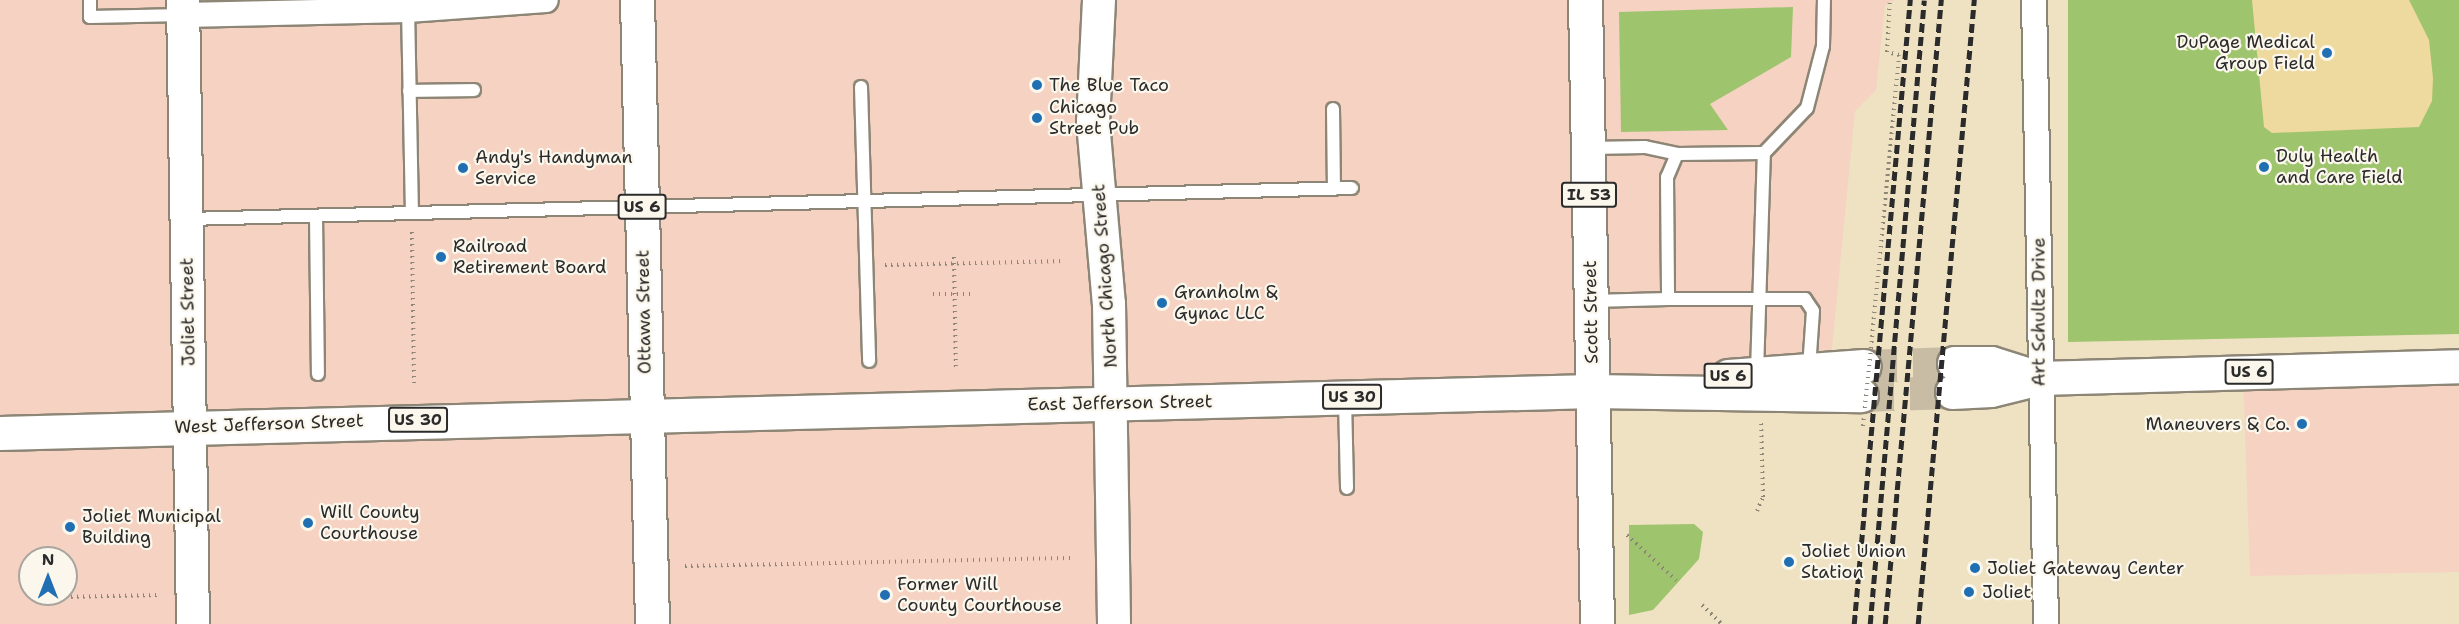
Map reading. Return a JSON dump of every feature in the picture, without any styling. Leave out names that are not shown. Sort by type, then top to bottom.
[{"type":"main road","name":"Ottawa Street","points":[[637,0],[652,624]]},
{"type":"main road","name":"Scott Street","points":[[1585,0],[1597,624]]},
{"type":"main road","name":"US 6","points":[[1953,377],[1991,363],[2039,378],[2459,366]]},
{"type":"main road","name":"East Jefferson Street","points":[[1593,391],[1809,368],[1865,381]]},
{"type":"main road","name":"East Jefferson Street","points":[[646,415],[1593,391],[1865,381]]},
{"type":"main road","name":"West Jefferson Street","points":[[0,432],[646,415]]},
{"type":"street","points":[[183,7],[407,5],[546,0]]},
{"type":"street","name":"North Chicago Street","points":[[1099,0],[1093,69],[1112,403],[1114,624]]},
{"type":"street","name":"Art Schultz Drive","points":[[2034,0],[2039,378],[2046,624]]},
{"type":"street","name":"Joliet Street","points":[[183,7],[193,624]]},
{"type":"lane","points":[[90,0],[90,17],[183,7]]},
{"type":"lane","points":[[1757,373],[1764,153],[1807,108],[1823,46],[1824,0]]},
{"type":"lane","points":[[407,5],[411,213]]},
{"type":"lane","points":[[861,87],[869,361]]},
{"type":"lane","points":[[409,91],[474,90]]},
{"type":"lane","points":[[1333,109],[1334,189]]},
{"type":"lane","points":[[1588,148],[1645,147],[1677,154],[1764,153]]},
{"type":"lane","points":[[1668,299],[1667,177],[1677,154]]},
{"type":"lane","points":[[187,219],[1352,188]]},
{"type":"lane","points":[[316,216],[318,374]]},
{"type":"lane","points":[[1591,301],[1805,299],[1814,311],[1809,368]]},
{"type":"lane","points":[[1345,397],[1347,488]]},
{"type":"path","points":[[1865,381],[1899,55],[1887,52],[1890,0]]},
{"type":"path","points":[[411,213],[414,383]]},
{"type":"path","points":[[954,257],[956,369]]},
{"type":"path","points":[[867,266],[1065,261]]},
{"type":"path","points":[[933,294],[974,294]]},
{"type":"path","points":[[1757,511],[1763,497],[1761,421]]},
{"type":"path","points":[[1627,535],[1676,580]]},
{"type":"path","points":[[685,566],[1071,558]]},
{"type":"path","points":[[78,597],[158,595]]},
{"type":"path","points":[[1702,605],[1722,624]]},
{"type":"shaded area","points":[[0,0],[177,0],[185,422],[0,427]]},
{"type":"shaded area","points":[[187,0],[1895,0],[1885,5],[1876,90],[1855,111],[1829,379],[195,422]]},
{"type":"shaded area","points":[[2459,370],[2459,572],[2250,576],[2243,376]]},
{"type":"shaded area","points":[[1591,393],[1594,624],[0,624],[0,435]]},
{"type":"green space","name":"Duly Health and Care Field","points":[[2068,0],[2459,0],[2459,334],[2068,342]]},
{"type":"green space","points":[[1793,7],[1791,57],[1710,104],[1728,130],[1621,132],[1619,12]]},
{"type":"green space","points":[[1694,524],[1703,532],[1699,559],[1653,610],[1629,615],[1629,525]]},
{"type":"sand","points":[[2252,0],[2409,0],[2429,40],[2433,78],[2432,101],[2419,127],[2272,133],[2264,127]]},
{"type":"tunnel","points":[[1864,366],[1954,363]]},
{"type":"tunnel","points":[[1861,395],[1952,392]]},
{"type":"railway","points":[[1854,624],[1910,0]]},
{"type":"railway","points":[[1870,624],[1924,0]]},
{"type":"railway","points":[[1885,624],[1941,0]]},
{"type":"railway","points":[[1918,624],[1974,0]]},
{"type":"place","name":"DuPage Medical Group Field","points":[[2327,53]]},
{"type":"place","name":"The Blue Taco","points":[[1037,85]]},
{"type":"place","name":"Chicago Street Pub","points":[[1037,118]]},
{"type":"place","name":"Duly Health and Care Field","points":[[2264,167]]},
{"type":"place","name":"Andy's Handyman Service","points":[[463,168]]},
{"type":"place","name":"Railroad Retirement Board","points":[[441,257]]},
{"type":"place","name":"Granholm & Gynac LLC","points":[[1162,303]]},
{"type":"place","name":"Maneuvers & Co.","points":[[2302,424]]},
{"type":"place","name":"Will County Courthouse","points":[[308,523]]},
{"type":"place","name":"Joliet Municipal Building","points":[[70,527]]},
{"type":"place","name":"Joliet Union Station","points":[[1789,562]]},
{"type":"place","name":"Joliet Gateway Center","points":[[1975,568]]},
{"type":"place","name":"Joliet","points":[[1969,592]]},
{"type":"place","name":"Former Will County Courthouse","points":[[885,595]]}]
